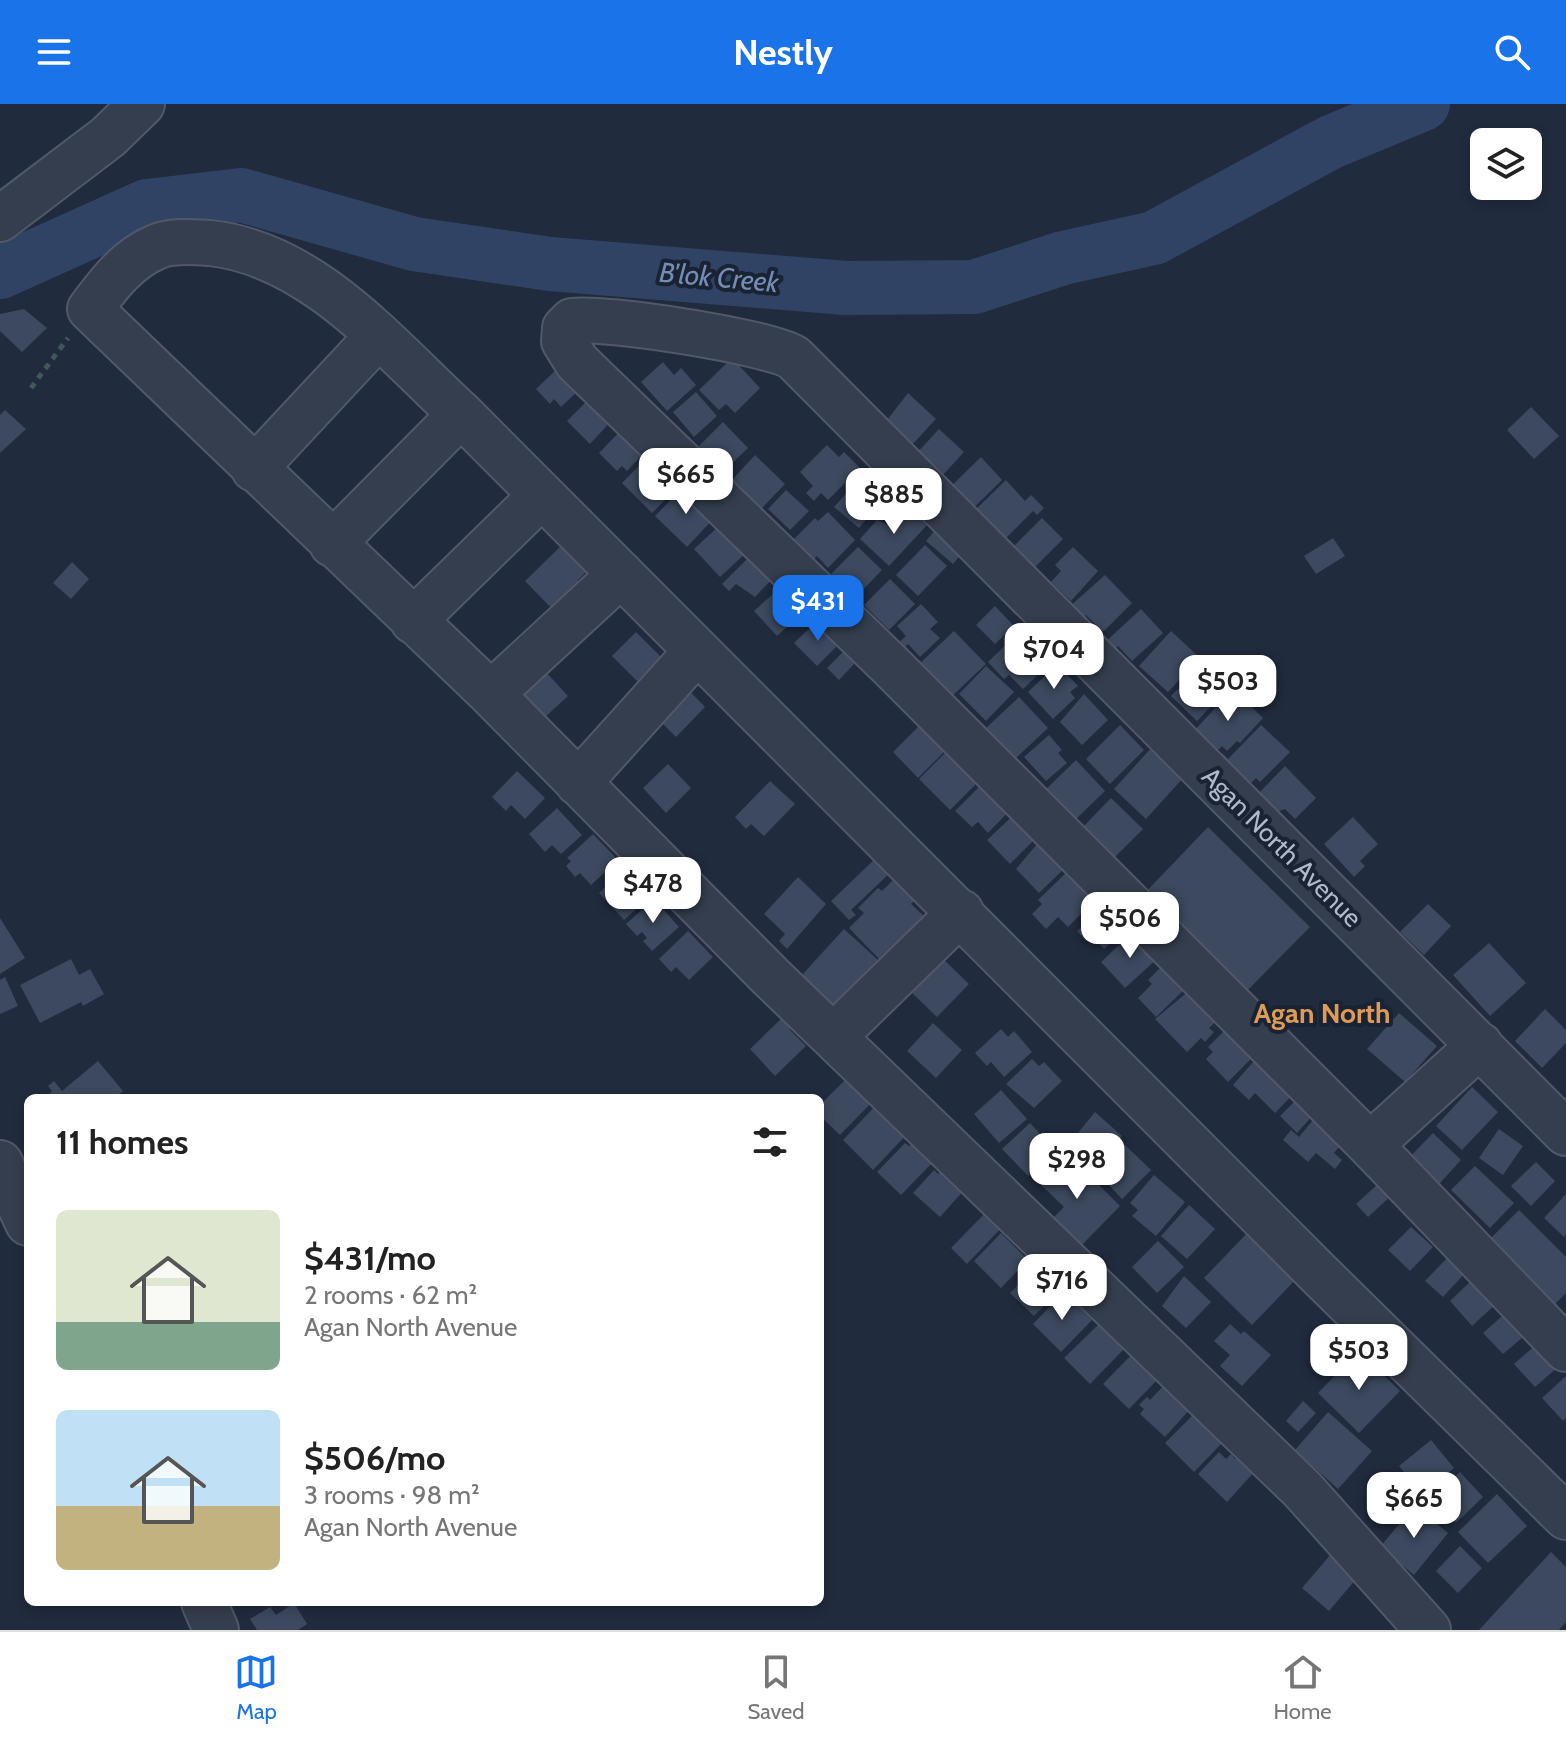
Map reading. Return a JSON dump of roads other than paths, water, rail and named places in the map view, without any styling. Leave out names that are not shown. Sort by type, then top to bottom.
[{"type":"street","points":[[0,219],[108,137],[142,104]]},
{"type":"street","points":[[1428,1630],[1302,1489],[834,1036],[491,694],[90,309],[133,259],[158,246],[192,241],[238,246],[281,261],[318,286],[377,337],[461,414],[540,497],[961,912],[1319,1274],[1566,1517]]},
{"type":"street","name":"Agan North Avenue","points":[[1370,1145],[889,664],[577,362],[564,341],[565,328],[572,321],[600,320],[760,344],[794,358],[1566,1133]]},
{"type":"street","points":[[254,469],[377,337]]},
{"type":"street","points":[[332,544],[461,414]]},
{"type":"street","points":[[413,621],[540,497]]},
{"type":"street","points":[[491,694],[621,574]]},
{"type":"street","points":[[578,783],[697,651]]},
{"type":"street","points":[[834,1036],[961,912]]},
{"type":"street","points":[[1480,1045],[1370,1145],[1566,1349]]},
{"type":"street","points":[[0,1163],[24,1214]]},
{"type":"street","points":[[206,1606],[216,1630]]},
{"type":"waterway","name":"B'lok Creek","points":[[0,272],[147,206],[241,195],[414,244],[550,264],[846,288],[974,287],[1063,258],[1154,238],[1331,142],[1423,104]]},
{"type":"district","name":"Agan North","points":[[1322,1013]]}]
